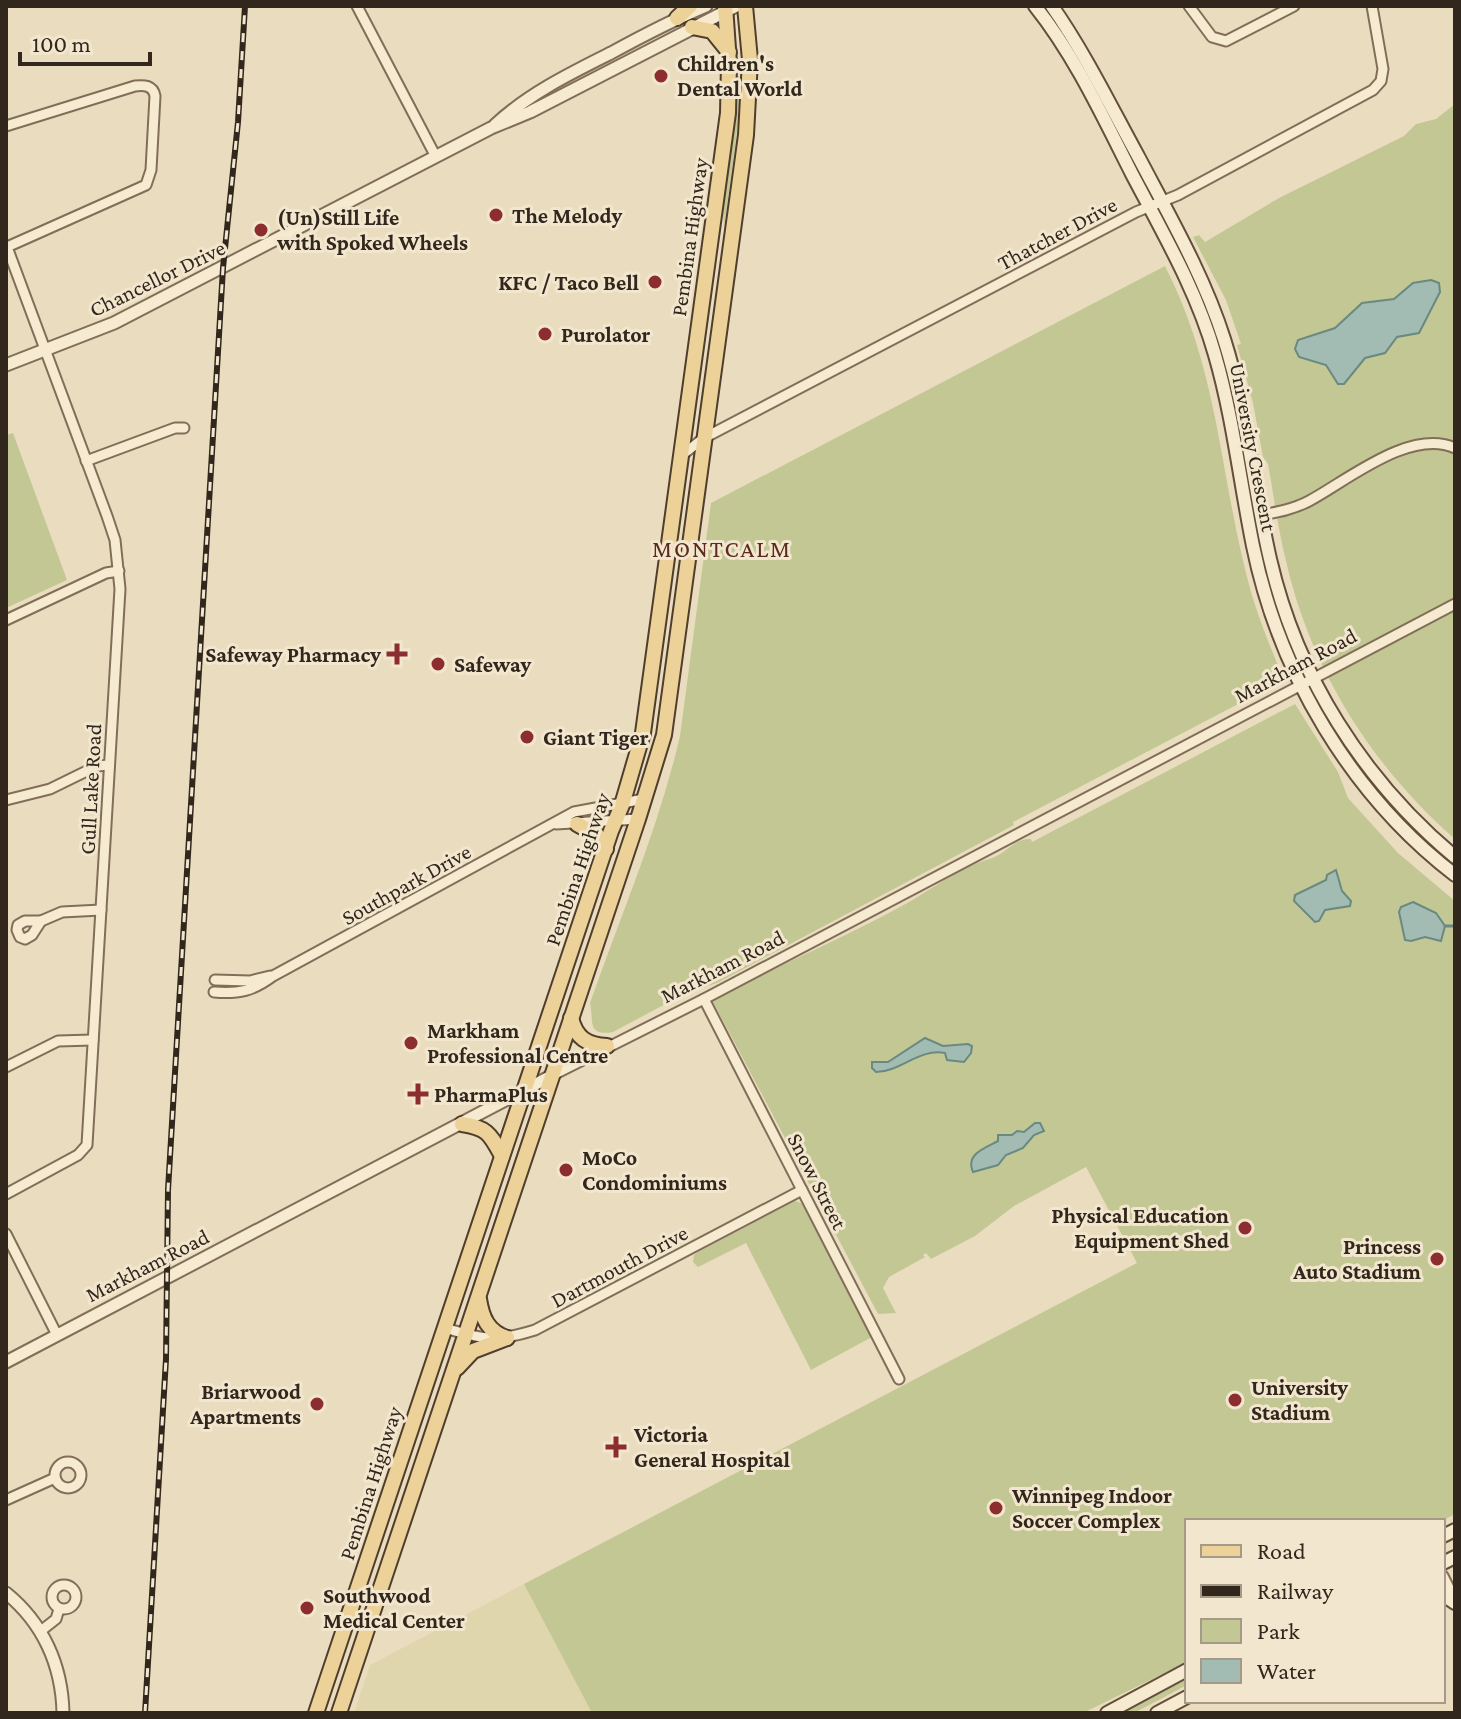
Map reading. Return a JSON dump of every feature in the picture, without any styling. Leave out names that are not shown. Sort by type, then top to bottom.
[{"type":"main road","points":[[677,18],[690,6]]},
{"type":"main road","name":"Pembina Highway","points":[[339,1713],[664,735],[748,109],[750,60],[745,6]]},
{"type":"main road","name":"University Crescent","points":[[1035,6],[1068,53],[1194,295],[1214,351],[1229,409],[1258,567],[1271,614],[1300,685],[1340,751],[1373,794],[1403,828],[1455,875]]},
{"type":"main road","name":"University Crescent","points":[[1052,6],[1095,74],[1204,285],[1224,337],[1239,390],[1269,557],[1284,608],[1313,678],[1346,736],[1378,780],[1412,818],[1455,857]]},
{"type":"main road","name":"Pembina Highway","points":[[316,1713],[622,805],[643,733],[728,113],[729,8]]},
{"type":"main road","points":[[692,27],[712,31],[729,52]]},
{"type":"main road","points":[[577,824],[597,835],[606,849]]},
{"type":"main road","points":[[571,1018],[584,1041],[607,1046]]},
{"type":"main road","points":[[462,1124],[480,1127],[488,1133],[502,1156]]},
{"type":"main road","points":[[478,1296],[487,1325],[497,1335],[507,1338]]},
{"type":"main road","points":[[452,1373],[473,1351],[507,1338]]},
{"type":"main road","points":[[397,1471],[417,1480]]},
{"type":"main road","points":[[1107,1713],[1185,1671]]},
{"type":"main road","points":[[1157,1713],[1185,1698]]},
{"type":"street","points":[[357,6],[436,157]]},
{"type":"street","name":"Chancellor Drive","points":[[491,128],[556,82],[677,18],[706,6]]},
{"type":"street","points":[[1189,6],[1212,37],[1226,41],[1294,6]]},
{"type":"street","name":"Thatcher Drive","points":[[682,455],[704,438],[1373,90],[1381,81],[1383,69],[1372,6]]},
{"type":"street","name":"Chancellor Drive","points":[[6,365],[114,323],[729,8]]},
{"type":"street","points":[[6,126],[135,86],[150,87],[155,96],[151,170],[146,185],[7,247]]},
{"type":"street","name":"Gull Lake Road","points":[[6,1194],[78,1155],[87,1145],[119,571],[115,540],[7,247]]},
{"type":"street","points":[[86,461],[175,428],[184,428]]},
{"type":"street","points":[[1262,515],[1308,502],[1406,448],[1439,444],[1455,448]]},
{"type":"street","points":[[6,620],[106,573],[119,571]]},
{"type":"street","name":"Markham Road","points":[[6,1362],[1455,604]]},
{"type":"street","points":[[6,800],[32,795],[97,766],[109,765]]},
{"type":"street","name":"Southpark Drive","points":[[214,992],[242,993],[261,985],[574,812],[644,799]]},
{"type":"street","name":"Southpark Drive","points":[[556,824],[638,819]]},
{"type":"street","points":[[41,921],[62,912],[101,910]]},
{"type":"street","name":"Southpark Drive","points":[[215,980],[250,981],[273,976]]},
{"type":"street","name":"Snow Street","points":[[704,999],[899,1379]]},
{"type":"street","points":[[6,1067],[58,1041],[93,1040]]},
{"type":"street","name":"Dartmouth Drive","points":[[445,1328],[486,1340],[535,1330],[802,1190]]},
{"type":"street","points":[[6,1234],[57,1335]]},
{"type":"street","points":[[6,1500],[55,1478]]},
{"type":"street","points":[[1445,1580],[1455,1602]]},
{"type":"street","points":[[6,1593],[25,1609],[42,1630],[56,1668],[63,1713]]},
{"type":"street","points":[[42,1630],[56,1619],[59,1609]]},
{"type":"shaded area","points":[[524,1584],[592,1713],[354,1713],[370,1665]]},
{"type":"green space","points":[[737,76],[741,102],[724,228],[723,207],[736,109]]},
{"type":"green space","points":[[1455,104],[1455,839],[1425,811],[1371,748],[1328,677],[1311,639],[1286,561],[1268,464],[1263,457],[1253,403],[1237,345],[1241,344],[1226,300],[1193,237],[1199,235],[1205,242],[1279,198],[1404,136],[1416,124],[1436,119]]},
{"type":"green space","points":[[1165,266],[1183,305],[1207,381],[1247,577],[1284,680],[1013,822],[1014,825],[719,982],[675,999],[613,1032],[599,1032],[593,1025],[590,1003],[650,837],[680,736],[711,503]]},
{"type":"green space","points":[[13,433],[67,580],[6,608],[6,435]]},
{"type":"green space","points":[[1295,704],[1338,772],[1348,798],[1398,853],[1455,901],[1455,1514],[1445,1519],[1185,1519],[1185,1663],[1083,1713],[592,1713],[524,1584],[1137,1263],[1086,1167],[1014,1206],[975,1236],[931,1259],[926,1253],[923,1255],[925,1257],[889,1277],[883,1288],[896,1313],[878,1314],[712,1000],[875,920],[965,869],[995,857],[1019,841],[1031,839],[1032,842]]},
{"type":"green space","points":[[795,1201],[806,1205],[872,1335],[811,1370],[746,1243],[698,1267],[693,1262],[698,1252]]},
{"type":"green space","points":[[1185,1676],[1185,1686],[1134,1713],[1116,1713]]},
{"type":"water","points":[[1431,280],[1439,283],[1440,292],[1419,333],[1397,337],[1385,353],[1365,358],[1344,384],[1338,384],[1326,365],[1299,357],[1295,349],[1298,340],[1335,328],[1362,303],[1394,299],[1413,283]]},
{"type":"water","points":[[1336,870],[1342,891],[1351,901],[1350,906],[1325,910],[1319,921],[1315,922],[1294,901],[1295,895],[1326,880],[1327,875]]},
{"type":"water","points":[[1413,902],[1436,913],[1445,926],[1441,941],[1425,937],[1405,940],[1399,912],[1401,907]]},
{"type":"water","points":[[925,1038],[943,1046],[968,1044],[972,1046],[971,1053],[964,1062],[947,1060],[945,1053],[936,1052],[885,1071],[876,1072],[872,1068],[872,1062],[888,1062]]},
{"type":"water","points":[[1035,1123],[1040,1123],[1044,1131],[1034,1135],[1023,1148],[1006,1155],[998,1165],[973,1172],[974,1156],[998,1141],[998,1135],[1024,1132]]},
{"type":"waterway","points":[[1445,926],[1455,926]]},
{"type":"railway","points":[[145,1713],[166,1359],[168,1190],[223,268],[238,122],[245,6]]},
{"type":"place","name":"Children's Dental World","points":[[661,76]]},
{"type":"place","name":"The Melody","points":[[496,215]]},
{"type":"place","name":"(Un)Still Life with Spoked Wheels","points":[[261,230]]},
{"type":"place","name":"KFC / Taco Bell","points":[[655,282]]},
{"type":"place","name":"Purolator","points":[[545,334]]},
{"type":"place","name":"Safeway Pharmacy","points":[[397,654]]},
{"type":"place","name":"Safeway","points":[[438,664]]},
{"type":"place","name":"Giant Tiger","points":[[527,737]]},
{"type":"place","name":"Markham Professional Centre","points":[[411,1043]]},
{"type":"place","name":"PharmaPlus","points":[[418,1094]]},
{"type":"place","name":"MoCo Condominiums","points":[[566,1170]]},
{"type":"place","name":"Physical Education Equipment Shed","points":[[1245,1228]]},
{"type":"place","name":"Princess Auto Stadium","points":[[1437,1259]]},
{"type":"place","name":"University Stadium","points":[[1235,1400]]},
{"type":"place","name":"Briarwood Apartments","points":[[317,1404]]},
{"type":"place","name":"Victoria General Hospital","points":[[616,1447]]},
{"type":"place","name":"Winnipeg Indoor Soccer Complex","points":[[996,1508]]},
{"type":"place","name":"Southwood Medical Center","points":[[307,1608]]},
{"type":"district","name":"MONTCALM","points":[[722,549]]}]
